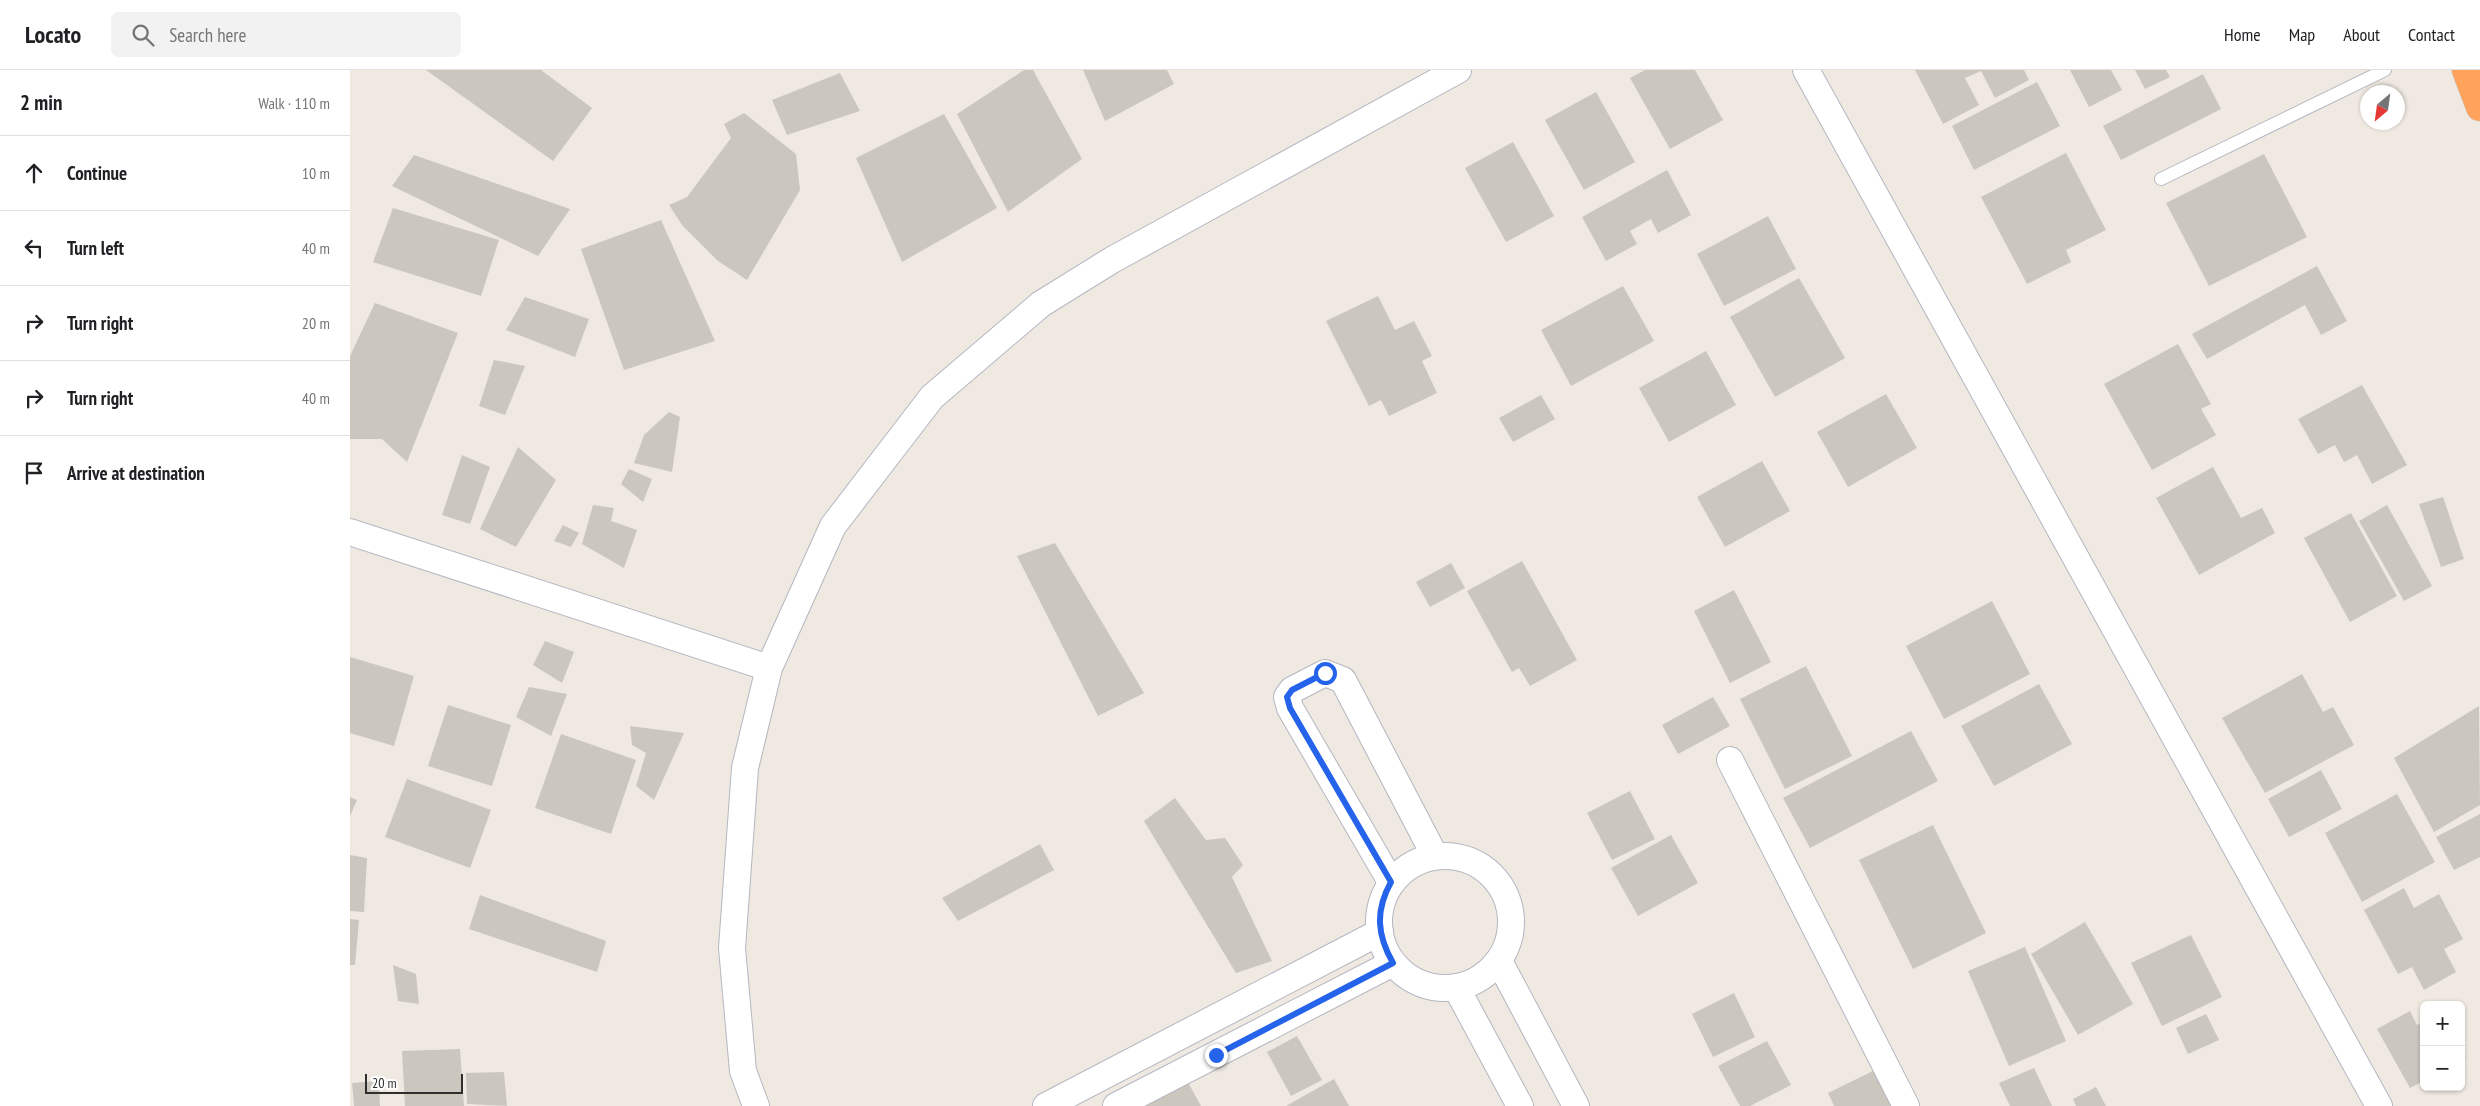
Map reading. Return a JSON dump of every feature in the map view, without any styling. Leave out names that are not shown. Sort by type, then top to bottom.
[{"type":"highway","points":[[2466,70],[2480,107]]},
{"type":"street","points":[[756,1106],[743,1071],[732,948],[745,768],[769,668],[833,526],[932,397],[1041,304],[1112,260],[1458,70]]},
{"type":"street","points":[[1806,70],[2379,1106]]},
{"type":"street","points":[[350,532],[769,668]]},
{"type":"street","points":[[1391,882],[1290,708],[1287,697],[1292,690],[1325,673],[1343,680],[1435,856]]},
{"type":"street","points":[[1730,760],[1906,1106]]},
{"type":"street","points":[[1435,856],[1452,856],[1469,860],[1484,868],[1497,880],[1506,895],[1511,912],[1511,929],[1507,946],[1499,961],[1487,973],[1472,982],[1456,987],[1438,987],[1421,984],[1406,975],[1393,963],[1384,948],[1380,932],[1379,914],[1383,898],[1391,882],[1403,870],[1418,861],[1435,856]]},
{"type":"street","points":[[1046,1106],[1380,932]]},
{"type":"street","points":[[1499,961],[1576,1106]]},
{"type":"street","points":[[1116,1106],[1393,963]]},
{"type":"street","points":[[1300,972],[1315,1004]]},
{"type":"street","points":[[1456,987],[1520,1106]]},
{"type":"lane","points":[[2161,179],[2385,70]]},
{"type":"building","points":[[426,70],[541,70],[592,108],[553,161]]},
{"type":"building","points":[[1024,70],[1033,70],[1082,159],[1008,212],[957,114]]},
{"type":"building","points":[[1083,70],[1167,70],[1174,84],[1105,121]]},
{"type":"building","points":[[1645,70],[1695,70],[1723,120],[1670,149],[1630,78]]},
{"type":"building","points":[[1915,70],[2024,70],[2029,80],[1995,98],[1981,71],[1965,78],[1979,105],[1943,124]]},
{"type":"building","points":[[2070,70],[2111,70],[2122,90],[2089,107]]},
{"type":"building","points":[[2135,70],[2166,70],[2170,77],[2145,89]]},
{"type":"building","points":[[840,73],[860,111],[787,135],[772,100]]},
{"type":"building","points":[[2203,74],[2221,109],[2121,160],[2103,126]]},
{"type":"building","points":[[2037,82],[2060,126],[1974,170],[1952,126]]},
{"type":"building","points":[[1596,92],[1635,162],[1584,190],[1545,120]]},
{"type":"building","points":[[744,113],[796,154],[800,190],[747,280],[718,261],[682,225],[669,205],[687,197],[731,138],[724,124]]},
{"type":"building","points":[[944,114],[997,208],[902,262],[856,158]]},
{"type":"building","points":[[1513,142],[1554,216],[1506,242],[1465,168]]},
{"type":"building","points":[[2066,153],[2106,230],[2066,250],[2071,262],[2027,284],[1981,197]]},
{"type":"building","points":[[2264,154],[2307,237],[2209,286],[2166,203]]},
{"type":"building","points":[[414,155],[570,209],[538,256],[392,186]]},
{"type":"building","points":[[1667,170],[1691,215],[1658,233],[1651,219],[1630,231],[1637,244],[1606,261],[1582,217]]},
{"type":"building","points":[[393,208],[499,240],[481,296],[373,262]]},
{"type":"building","points":[[1768,216],[1796,269],[1724,306],[1697,254]]},
{"type":"building","points":[[661,220],[715,341],[624,370],[581,249]]},
{"type":"building","points":[[2317,266],[2347,321],[2321,335],[2305,305],[2207,359],[2192,334]]},
{"type":"building","points":[[1799,278],[1845,358],[1775,397],[1730,317]]},
{"type":"building","points":[[1623,286],[1654,341],[1571,386],[1541,330]]},
{"type":"building","points":[[1378,296],[1395,330],[1414,321],[1432,356],[1422,361],[1437,393],[1389,416],[1381,400],[1369,406],[1326,321]]},
{"type":"building","points":[[525,297],[589,319],[575,357],[506,330]]},
{"type":"building","points":[[375,303],[458,333],[407,462],[382,439],[350,439],[350,356]]},
{"type":"building","points":[[2178,344],[2211,404],[2201,409],[2216,435],[2152,470],[2104,384]]},
{"type":"building","points":[[1706,351],[1736,405],[1669,442],[1639,388]]},
{"type":"building","points":[[494,360],[525,366],[505,415],[479,406]]},
{"type":"building","points":[[2362,385],[2407,465],[2372,484],[2357,455],[2344,462],[2335,445],[2318,454],[2298,419]]},
{"type":"building","points":[[1886,394],[1917,448],[1848,487],[1817,432]]},
{"type":"building","points":[[1541,395],[1555,419],[1513,442],[1499,418]]},
{"type":"building","points":[[669,412],[680,417],[672,472],[634,463],[644,435]]},
{"type":"building","points":[[518,447],[556,480],[516,547],[480,529]]},
{"type":"building","points":[[462,455],[490,467],[470,524],[442,515]]},
{"type":"building","points":[[1762,461],[1790,511],[1725,547],[1697,497]]},
{"type":"building","points":[[2213,467],[2241,518],[2262,508],[2275,533],[2199,575],[2156,498]]},
{"type":"building","points":[[629,469],[652,479],[643,502],[621,484]]},
{"type":"building","points":[[2443,497],[2464,559],[2441,567],[2419,504]]},
{"type":"building","points":[[593,505],[614,508],[611,521],[637,530],[624,568],[582,544]]},
{"type":"building","points":[[2387,505],[2432,586],[2404,601],[2359,521]]},
{"type":"building","points":[[2351,513],[2397,596],[2350,622],[2304,538]]},
{"type":"building","points":[[563,525],[579,533],[571,547],[554,541]]},
{"type":"building","points":[[1055,543],[1144,693],[1098,716],[1017,556]]},
{"type":"building","points":[[1522,561],[1577,660],[1530,686],[1519,668],[1512,672],[1467,591]]},
{"type":"building","points":[[1451,563],[1465,588],[1430,607],[1416,582]]},
{"type":"building","points":[[1734,590],[1771,662],[1730,683],[1694,611]]},
{"type":"building","points":[[1992,601],[2030,674],[1944,719],[1906,646]]},
{"type":"building","points":[[545,641],[574,652],[562,683],[533,665]]},
{"type":"building","points":[[350,657],[414,676],[394,746],[350,733]]},
{"type":"building","points":[[1806,666],[1852,756],[1785,789],[1740,699]]},
{"type":"building","points":[[2302,674],[2323,712],[2333,707],[2354,745],[2265,793],[2222,718]]},
{"type":"building","points":[[2039,684],[2072,744],[1994,786],[1961,726]]},
{"type":"building","points":[[529,687],[567,694],[551,736],[516,717]]},
{"type":"building","points":[[1713,697],[1730,726],[1678,754],[1662,725]]},
{"type":"building","points":[[448,705],[511,725],[492,786],[428,766]]},
{"type":"building","points":[[2479,706],[2480,805],[2434,832],[2394,758]]},
{"type":"building","points":[[630,726],[684,733],[654,800],[636,786],[646,753],[632,745]]},
{"type":"building","points":[[1911,731],[1938,781],[1810,848],[1783,798]]},
{"type":"building","points":[[561,734],[636,760],[611,834],[535,808]]},
{"type":"building","points":[[2321,770],[2342,809],[2289,837],[2268,799]]},
{"type":"building","points":[[407,779],[491,810],[470,868],[385,837]]},
{"type":"building","points":[[1630,791],[1655,839],[1612,860],[1587,813]]},
{"type":"building","points":[[2397,794],[2435,862],[2362,902],[2325,833]]},
{"type":"building","points":[[350,797],[357,800],[350,816]]},
{"type":"building","points":[[1175,798],[1206,840],[1225,838],[1243,865],[1232,877],[1272,961],[1236,973],[1144,821]]},
{"type":"building","points":[[2480,814],[2480,857],[2454,870],[2436,837]]},
{"type":"building","points":[[1933,825],[1986,933],[1913,969],[1859,860]]},
{"type":"building","points":[[1671,835],[1698,883],[1638,916],[1611,868]]},
{"type":"building","points":[[1040,844],[1054,870],[958,921],[942,898]]},
{"type":"building","points":[[350,855],[367,858],[364,912],[350,911]]},
{"type":"building","points":[[2404,888],[2414,908],[2439,894],[2463,939],[2444,949],[2456,972],[2424,990],[2412,967],[2398,974],[2364,910]]},
{"type":"building","points":[[480,895],[606,941],[597,972],[469,929]]},
{"type":"building","points":[[350,919],[359,920],[355,965],[350,965]]},
{"type":"building","points":[[2085,922],[2133,1004],[2078,1035],[2031,954]]},
{"type":"building","points":[[2191,935],[2222,997],[2162,1026],[2131,963]]},
{"type":"building","points":[[2025,947],[2066,1041],[2009,1066],[1968,971]]},
{"type":"building","points":[[393,965],[416,974],[419,1004],[398,1001]]},
{"type":"building","points":[[1734,993],[1755,1037],[1713,1057],[1692,1014]]},
{"type":"building","points":[[2410,1011],[2417,1025],[2420,1023],[2420,1083],[2410,1088],[2377,1029]]},
{"type":"building","points":[[2206,1014],[2219,1040],[2188,1054],[2176,1028]]},
{"type":"building","points":[[1297,1036],[1322,1080],[1291,1096],[1267,1052]]},
{"type":"building","points":[[1767,1041],[1791,1085],[1750,1106],[1740,1106],[1718,1066]]},
{"type":"building","points":[[460,1049],[464,1106],[405,1106],[402,1051]]},
{"type":"building","points":[[1879,1068],[1897,1106],[1834,1106],[1828,1093]]},
{"type":"building","points":[[2034,1068],[2052,1106],[2010,1106],[1999,1083]]},
{"type":"building","points":[[504,1072],[507,1106],[467,1104],[466,1073]]},
{"type":"building","points":[[1184,1075],[1201,1106],[1126,1106]]},
{"type":"building","points":[[1334,1079],[1349,1106],[1286,1106]]},
{"type":"building","points":[[379,1081],[380,1106],[354,1106],[352,1083]]},
{"type":"building","points":[[2096,1087],[2106,1106],[2076,1106],[2073,1099]]},
{"type":"route","points":[[1216,1055],[1393,963],[1384,948],[1380,932],[1379,914],[1383,898],[1391,882],[1290,708],[1287,697],[1292,690],[1325,673]]}]
